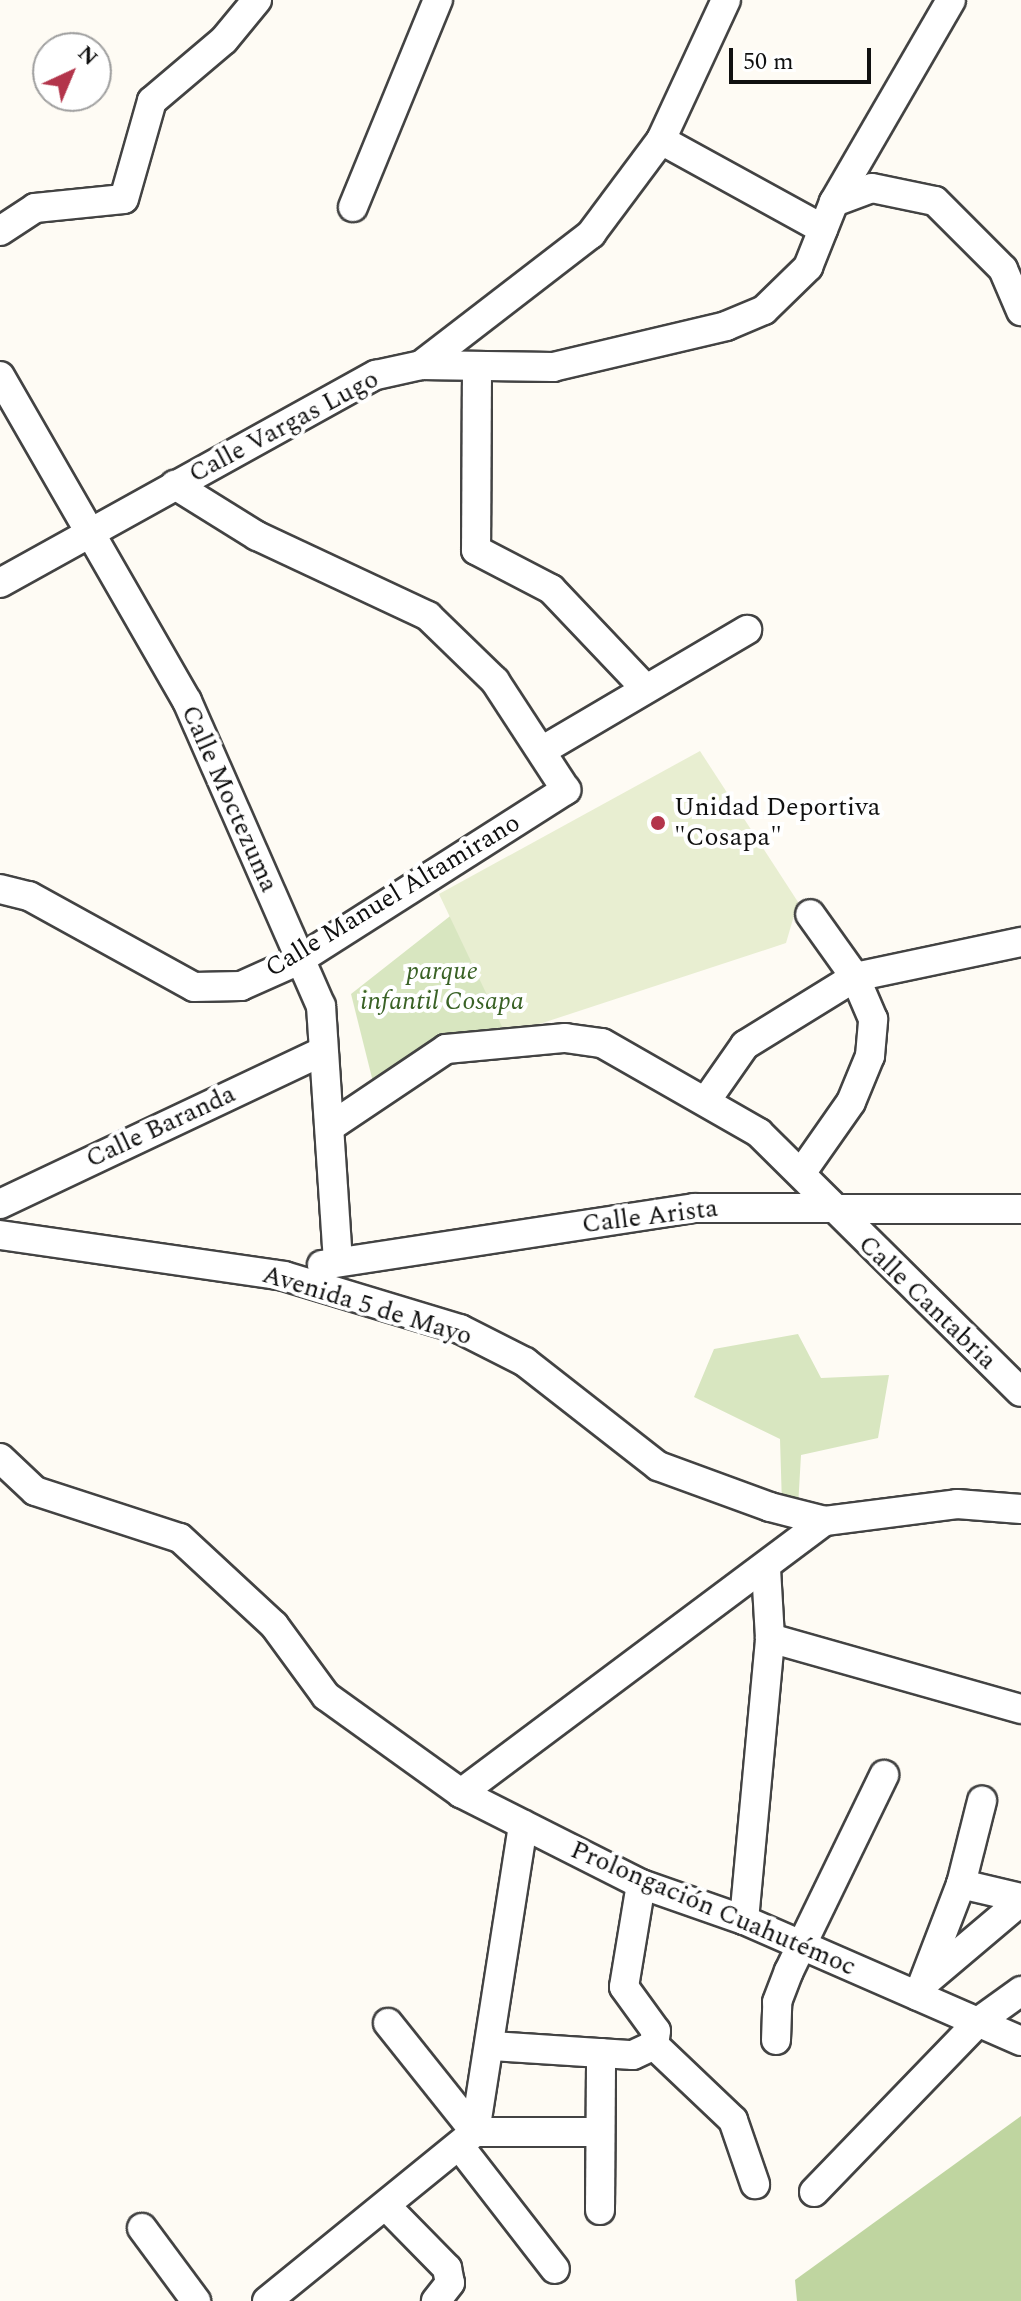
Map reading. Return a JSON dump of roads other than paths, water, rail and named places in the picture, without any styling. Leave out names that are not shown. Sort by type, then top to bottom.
[{"type":"street","points":[[0,231],[35,208],[124,199],[152,101],[224,40],[257,0]]},
{"type":"street","points":[[353,207],[438,0]]},
{"type":"street","points":[[421,365],[591,234],[661,140],[726,0]]},
{"type":"street","points":[[661,140],[823,229],[834,202],[951,0]]},
{"type":"street","points":[[834,202],[872,188],[902,189],[935,201],[1003,269],[1021,311]]},
{"type":"street","name":"Calle Vargas Lugo","points":[[0,583],[376,375],[421,365],[553,367],[726,326],[764,310],[808,267],[823,229]]},
{"type":"street","points":[[477,368],[476,550],[551,589],[644,687]]},
{"type":"street","name":"Calle Moctezuma","points":[[0,376],[11,412],[94,533],[187,701],[321,1006],[323,1051],[333,1125],[338,1261]]},
{"type":"street","points":[[175,485],[257,536],[428,616],[495,681],[543,750],[644,687],[747,630]]},
{"type":"street","name":"Calle Manuel Altamirano","points":[[0,889],[29,896],[194,987],[241,986],[299,960],[566,790],[543,750]]},
{"type":"street","points":[[802,1172],[851,1102],[870,1056],[873,1019],[855,977],[810,914]]},
{"type":"street","points":[[708,1098],[745,1045],[855,977],[1021,942]]},
{"type":"street","name":"Calle Cantabria","points":[[333,1125],[446,1049],[565,1038],[602,1043],[708,1098],[802,1172],[833,1212],[1021,1392]]},
{"type":"street","name":"Calle Baranda","points":[[0,1204],[323,1051]]},
{"type":"street","name":"Calle Arista","points":[[284,1276],[338,1261],[694,1208],[833,1212],[1021,1209]]},
{"type":"street","name":"Avenida 5 de Mayo","points":[[0,1235],[284,1276],[460,1329],[525,1362],[658,1466],[825,1521],[957,1504],[1021,1509]]},
{"type":"street","name":"Prolongación Cuahutémoc","points":[[0,1458],[35,1491],[180,1538],[274,1625],[326,1696],[461,1793],[641,1884],[744,1920],[805,1947],[920,1990],[978,2022],[1021,2041]]},
{"type":"street","points":[[461,1793],[507,1765],[593,1689],[766,1569],[825,1521]]},
{"type":"street","points":[[744,1920],[770,1638],[766,1569]]},
{"type":"street","points":[[770,1638],[1021,1709]]},
{"type":"street","points":[[776,2040],[777,2002],[884,1775]]},
{"type":"street","points":[[920,1990],[961,1884],[982,1801]]},
{"type":"street","points":[[267,2301],[389,2209],[468,2140],[492,2046],[523,1825]]},
{"type":"street","points":[[641,1884],[624,1987],[656,2031],[654,2045]]},
{"type":"street","points":[[961,1884],[1021,1899]]},
{"type":"street","points":[[920,1990],[1021,1899]]},
{"type":"street","points":[[814,2192],[978,2022],[1021,1991]]},
{"type":"street","points":[[388,2023],[555,2269]]},
{"type":"street","points":[[492,2046],[633,2055],[654,2045]]},
{"type":"street","points":[[654,2045],[733,2120],[755,2184]]},
{"type":"street","points":[[600,2210],[596,2132],[601,2053]]},
{"type":"street","points":[[468,2140],[596,2132]]},
{"type":"street","points":[[389,2209],[447,2268],[450,2283],[436,2301]]},
{"type":"street","points":[[142,2228],[196,2301]]},
{"type":"place","name":"Unidad Deportiva \"Cosapa\"","points":[[658,823]]},
{"type":"park label","name":"parque infantil Cosapa","points":[[442,987]]}]
